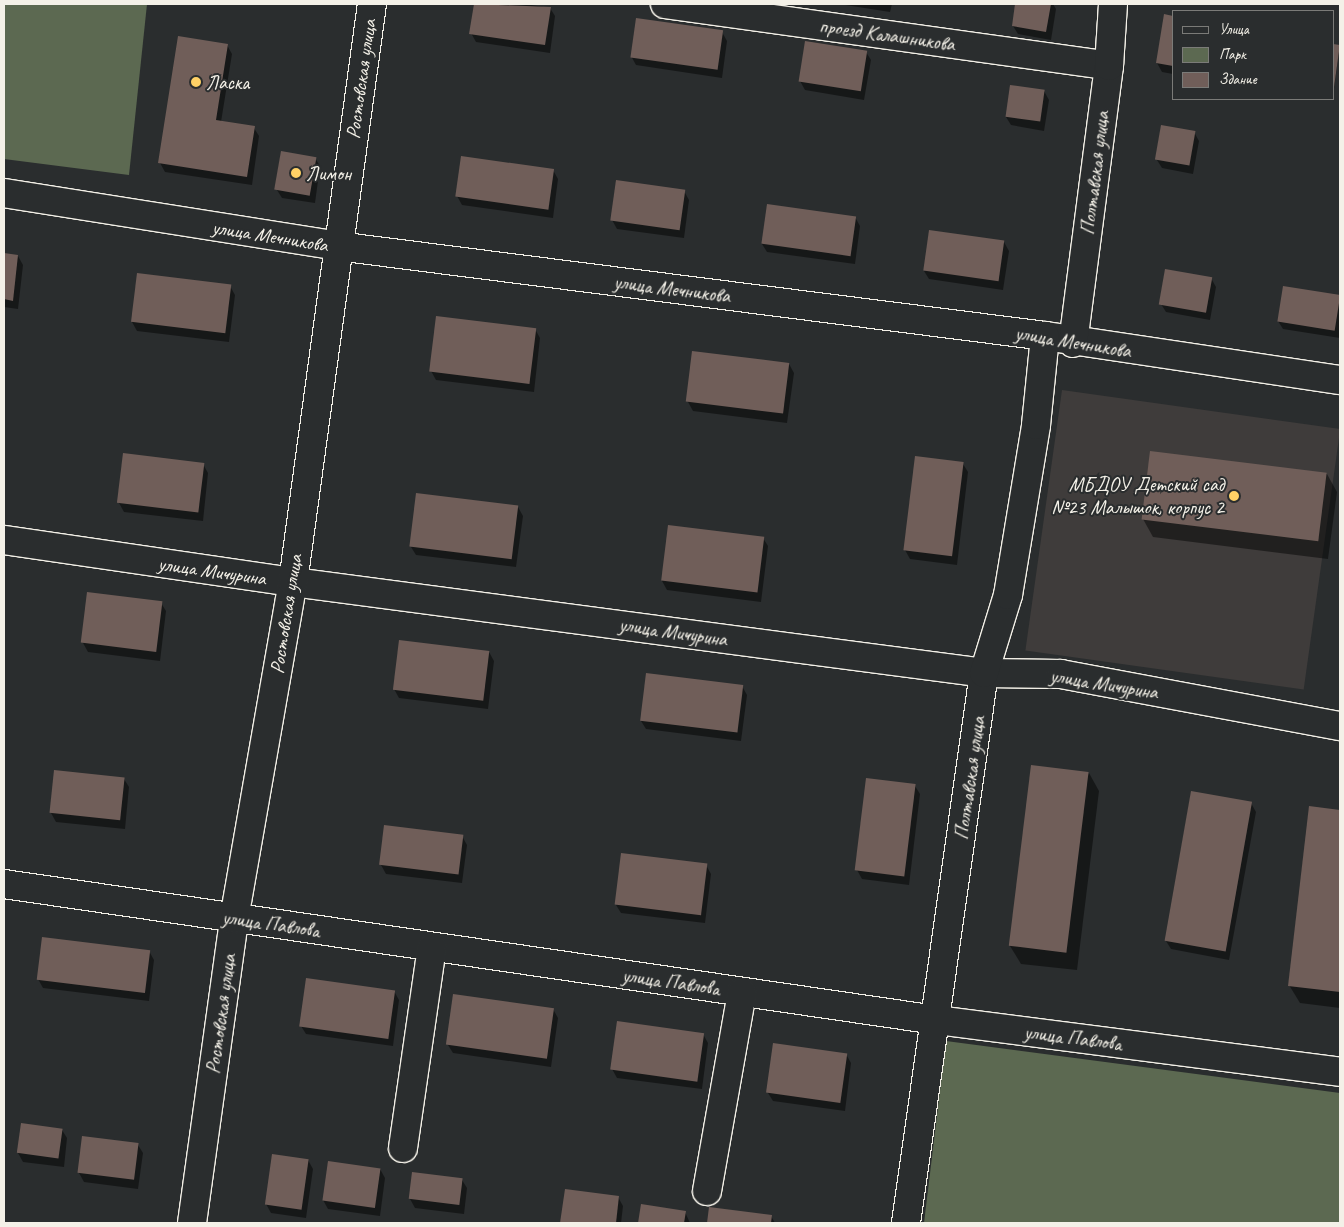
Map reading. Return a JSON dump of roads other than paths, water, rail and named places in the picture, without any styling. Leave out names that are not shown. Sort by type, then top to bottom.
[{"type":"street","name":"Ростовская улица","points":[[192,1223],[234,919],[293,582],[336,246],[372,4]]},
{"type":"street","name":"проезд Калашникова","points":[[665,4],[1109,66]]},
{"type":"street","name":"Полтавская улица","points":[[1073,343],[1109,66],[1113,4]]},
{"type":"street","name":"улица Мечникова","points":[[4,193],[336,246],[1045,336],[1073,343],[1340,380]]},
{"type":"street","name":"Полтавская улица","points":[[906,1223],[984,674],[1008,595],[1036,425],[1045,336]]},
{"type":"street","name":"улица Мичурина","points":[[4,540],[293,582],[984,674],[1061,674],[1340,726]]},
{"type":"street","name":"улица Павлова","points":[[4,884],[936,1020],[1340,1072]]},
{"type":"street","points":[[404,1148],[432,947]]},
{"type":"street","points":[[707,1190],[742,992]]},
{"type":"place","name":"Ласка","points":[[196,82]]},
{"type":"place","name":"Лимон","points":[[296,173]]},
{"type":"place","name":"МБДОУ Детский сад №23 Малышок, корпус 2","points":[[1234,496]]}]
